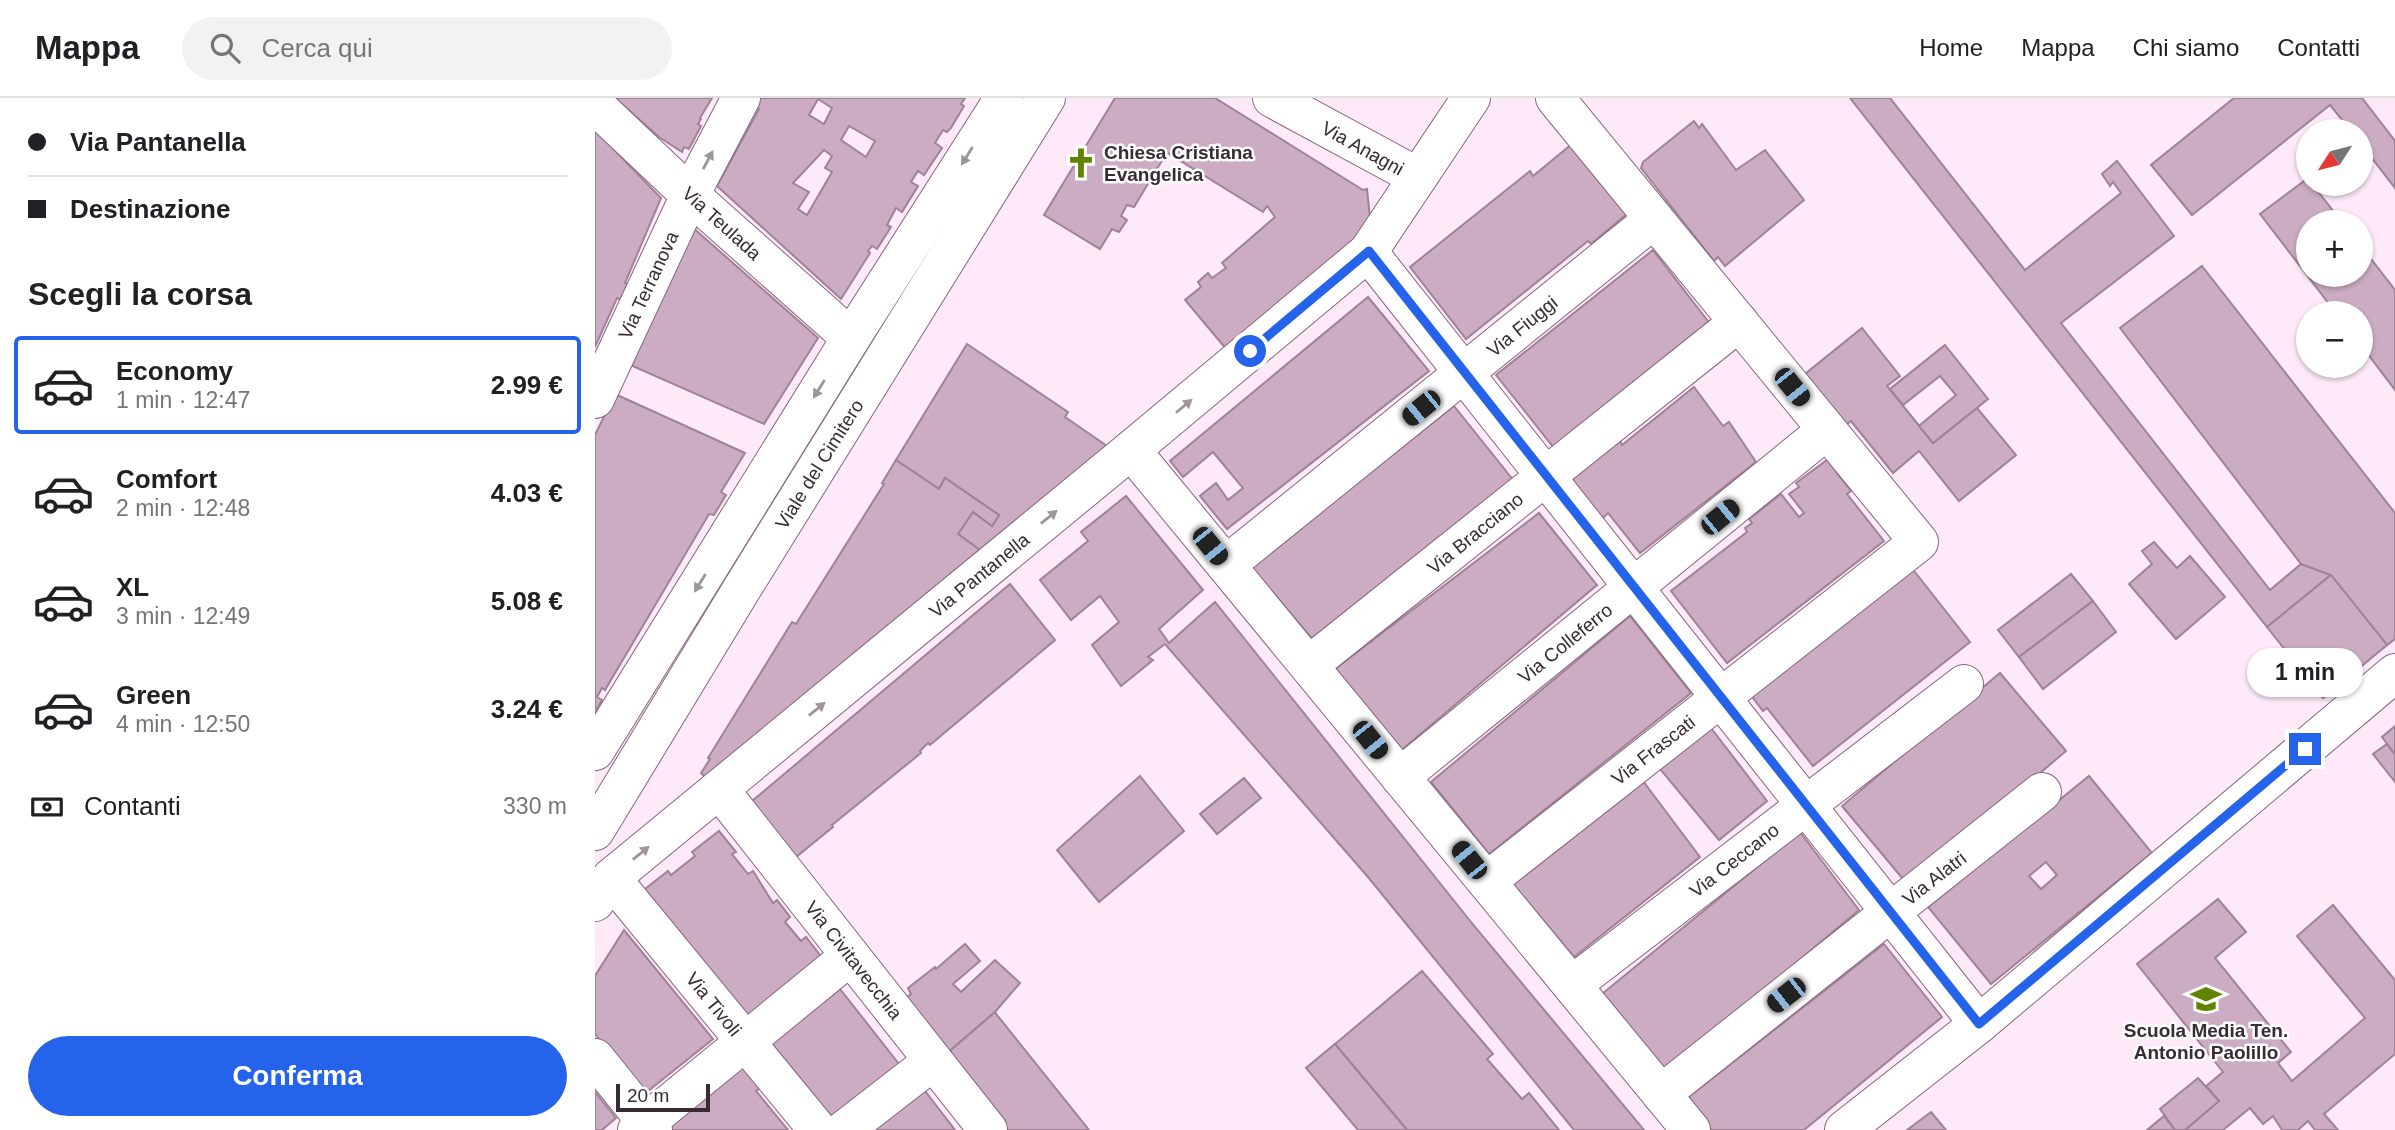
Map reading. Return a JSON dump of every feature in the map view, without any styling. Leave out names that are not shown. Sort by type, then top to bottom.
[{"type":"street","name":"Via Terranova","points":[[595,399],[690,195],[741,98]]},
{"type":"street","name":"Viale del Cimitero","points":[[595,751],[851,338],[1004,98]]},
{"type":"street","name":"Viale del Cimitero","points":[[595,831],[743,586],[1046,98]]},
{"type":"street","name":"Via Anagni","points":[[1272,98],[1418,177]]},
{"type":"street","name":"Via Pantanella","points":[[603,890],[719,789],[1369,251],[1471,98]]},
{"type":"street","points":[[1555,98],[1827,430]]},
{"type":"street","name":"Via Teulada","points":[[595,105],[690,195],[851,338]]},
{"type":"street","name":"Via Fiuggi","points":[[1226,565],[1654,219]]},
{"type":"street","points":[[1369,251],[1979,1024]]},
{"type":"street","name":"Via Bracciano","points":[[1309,665],[1739,322]]},
{"type":"street","name":"Via Frascati","points":[[1487,881],[1919,542],[1827,430]]},
{"type":"street","name":"Via Colleferro","points":[[1400,777],[1827,430]]},
{"type":"street","points":[[1131,450],[1691,1130]]},
{"type":"street","points":[[1844,1130],[1979,1024],[2395,673]]},
{"type":"street","name":"Via Ceccano","points":[[1572,985],[1963,684]]},
{"type":"street","name":"Via Civitavecchia","points":[[719,789],[988,1130]]},
{"type":"street","name":"Via Alatri","points":[[1661,1094],[2042,792]]},
{"type":"street","name":"Via Tivoli","points":[[603,890],[745,1042],[818,1130]]},
{"type":"street","points":[[595,1058],[645,1127],[851,956]]},
{"type":"street","points":[[844,1130],[933,1061]]},
{"type":"building","points":[[615,98],[712,98],[700,118],[698,124],[701,126],[689,149],[684,147],[682,152],[659,137]]},
{"type":"building","points":[[760,98],[965,98],[961,104],[964,106],[951,128],[947,132],[943,130],[935,143],[942,148],[924,175],[918,171],[911,182],[918,186],[902,212],[896,208],[887,225],[891,227],[877,249],[872,246],[868,251],[870,253],[841,299],[717,186],[759,109],[755,107]],"holes":[[[818,99],[832,108],[824,124],[809,115]],[[849,126],[875,141],[866,157],[841,140]],[[824,150],[832,156],[825,168],[832,172],[807,215],[798,209],[809,192],[793,183]]]},
{"type":"building","points":[[1115,98],[1215,98],[1363,190],[1367,189],[1371,228],[1227,350],[1185,300],[1201,287],[1198,282],[1208,273],[1212,278],[1226,268],[1222,263],[1275,217],[1267,206],[1263,212],[1161,149],[1157,156],[1163,159],[1134,207],[1127,205],[1121,216],[1127,220],[1119,232],[1112,229],[1100,249],[1044,215]]},
{"type":"building","points":[[1850,98],[1890,98],[2025,270],[2121,193],[2113,182],[2110,186],[2102,174],[2117,161],[2174,236],[2061,323],[2270,590],[2301,564],[2331,575],[2267,627]]},
{"type":"building","points":[[2234,98],[2362,98],[2395,141],[2395,188],[2373,160],[2373,119],[2341,119],[2330,105],[2312,119],[2296,119],[2296,132],[2192,215],[2151,165]]},
{"type":"building","points":[[1694,121],[1699,128],[1702,124],[1736,170],[1765,150],[1804,200],[1725,266],[1718,257],[1714,261],[1641,168],[1643,162]]},
{"type":"building","points":[[595,130],[661,198],[625,283],[628,284],[621,300],[617,298],[595,347]]},
{"type":"building","points":[[1572,144],[1628,213],[1591,244],[1588,241],[1466,339],[1410,267],[1530,171],[1533,176]]},
{"type":"building","points":[[2296,187],[2296,196],[2321,196],[2333,210],[2296,210],[2296,261],[2260,214]]},
{"type":"building","points":[[691,226],[818,338],[764,424],[628,364]]},
{"type":"building","points":[[1653,250],[1711,325],[1554,448],[1496,375]]},
{"type":"building","points":[[2373,262],[2395,290],[2395,390],[2373,361],[2373,301],[2327,301],[2316,287],[2373,287]]},
{"type":"building","points":[[2202,266],[2395,513],[2395,639],[2387,645],[2331,575],[2301,564],[2120,328]]},
{"type":"building","points":[[1368,297],[1429,371],[1227,529],[1200,496],[1216,483],[1228,500],[1243,488],[1213,452],[1183,477],[1170,461]]},
{"type":"building","points":[[1862,328],[1900,376],[1887,386],[1933,443],[1977,408],[2016,455],[1959,501],[1919,451],[1893,473],[1851,421],[1846,425],[1805,374]]},
{"type":"building","points":[[967,344],[1068,412],[1065,417],[1110,448],[984,553],[958,534],[973,512],[992,526],[999,515],[945,478],[939,489],[896,460]]},
{"type":"building","points":[[1945,345],[1988,399],[1933,443],[1919,426],[1956,395],[1940,376],[1903,405],[1890,389]]},
{"type":"building","points":[[1694,387],[1723,426],[1729,422],[1756,462],[1640,553],[1608,513],[1602,519],[1573,477],[1619,439],[1622,445]]},
{"type":"building","points":[[615,394],[745,453],[721,492],[726,495],[714,515],[709,514],[605,690],[602,688],[597,697],[602,700],[595,712],[595,435]]},
{"type":"building","points":[[1454,406],[1514,481],[1314,641],[1251,567]]},
{"type":"building","points":[[896,460],[939,489],[945,478],[999,515],[992,526],[973,512],[958,534],[984,553],[713,785],[701,773],[710,759],[708,758],[792,622],[796,624],[884,484],[882,483]]},
{"type":"building","points":[[1827,460],[1851,491],[1847,494],[1884,541],[1727,663],[1671,591],[1747,532],[1745,528],[1752,523],[1749,519],[1781,494],[1799,517],[1804,513],[1789,494],[1799,487],[1796,483]]},
{"type":"building","points":[[1126,496],[1203,590],[1159,629],[1169,643],[1215,602],[1471,922],[1644,1130],[1574,1130],[1368,877],[1165,644],[1148,657],[1153,660],[1121,686],[1092,645],[1119,622],[1100,596],[1071,620],[1040,580],[1088,541],[1081,532]]},
{"type":"building","points":[[1539,513],[1597,585],[1398,753],[1335,669]]},
{"type":"building","points":[[2154,542],[2177,568],[2190,556],[2225,597],[2176,639],[2129,584],[2152,564],[2142,551]]},
{"type":"building","points":[[1911,567],[1970,642],[1813,766],[1767,708],[1763,711],[1750,694]]},
{"type":"building","points":[[2071,574],[2093,601],[2019,657],[1998,630]]},
{"type":"building","points":[[2331,575],[2387,645],[2323,698],[2267,627]]},
{"type":"building","points":[[1010,584],[1055,640],[930,745],[928,743],[921,753],[796,857],[751,802]]},
{"type":"building","points":[[2093,601],[2116,632],[2043,689],[2019,657]]},
{"type":"building","points":[[1630,616],[1691,693],[1489,854],[1431,782]]},
{"type":"building","points":[[2000,673],[2066,751],[1908,885],[1842,806]]},
{"type":"building","points":[[2395,726],[2395,755],[2382,737]]},
{"type":"building","points":[[1711,728],[1767,801],[1719,840],[1660,769]]},
{"type":"building","points":[[2387,744],[2395,755],[2395,782],[2373,754]]},
{"type":"building","points":[[1140,776],[1184,831],[1099,902],[1057,850]]},
{"type":"building","points":[[2089,776],[2152,853],[1991,984],[1928,907]],"holes":[[[2046,862],[2057,875],[2041,889],[2029,876]]]},
{"type":"building","points":[[1244,778],[1261,798],[1217,834],[1200,814]]},
{"type":"building","points":[[1643,781],[1700,857],[1574,957],[1512,883]]},
{"type":"building","points":[[719,831],[736,852],[732,854],[748,874],[753,871],[773,903],[777,900],[790,917],[785,922],[801,941],[806,937],[823,959],[742,1023],[640,893],[668,871],[671,875],[695,856],[692,852]]},
{"type":"building","points":[[1800,832],[1859,910],[1664,1074],[1597,998]]},
{"type":"building","name":"Scuola Media Ten. Antonio Paolillo","points":[[2218,899],[2246,932],[2215,958],[2291,1052],[2278,1063],[2292,1081],[2365,1018],[2297,936],[2333,905],[2395,980],[2395,1054],[2324,1114],[2338,1130],[2315,1130],[2308,1121],[2298,1130],[2282,1130],[2273,1116],[2263,1124],[2250,1108],[2223,1130],[2185,1130],[2219,1101],[2206,1086],[2223,1072],[2137,964]]},
{"type":"building","points":[[624,930],[713,1039],[643,1095],[595,1034],[595,976]]},
{"type":"building","points":[[965,944],[980,961],[953,984],[961,992],[995,960],[1020,983],[995,1012],[937,1062],[898,1005],[911,994],[908,988]]},
{"type":"building","points":[[1884,944],[1942,1017],[1804,1130],[1711,1130],[1686,1099]]},
{"type":"building","points":[[1422,971],[1493,1054],[1487,1059],[1522,1099],[1529,1093],[1559,1130],[1407,1130],[1335,1044]]},
{"type":"building","points":[[840,989],[899,1064],[832,1119],[770,1044]]},
{"type":"building","points":[[995,1012],[1089,1130],[1005,1130],[951,1066],[951,1050]]},
{"type":"building","points":[[1335,1044],[1407,1130],[1358,1130],[1306,1068]]},
{"type":"building","points":[[739,1062],[761,1087],[756,1091],[788,1130],[668,1130],[663,1124]]},
{"type":"building","points":[[2198,1078],[2219,1101],[2185,1130],[2175,1130],[2160,1109]]},
{"type":"building","points":[[919,1083],[955,1130],[862,1130]]},
{"type":"building","points":[[595,1092],[616,1118],[602,1130],[595,1130]]},
{"type":"building","points":[[1931,1112],[1946,1130],[1907,1130]]},
{"type":"building","name":"Scuola Media Ten. Antonio Paolillo","points":[[2164,1116],[2175,1130],[2147,1130]]},
{"type":"place","name":"Chiesa Cristiana Evangelica","points":[[1081,163]]},
{"type":"place","name":"Scuola Media Ten. Antonio Paolillo","points":[[2206,999]]},
{"type":"route","points":[[1250,351],[1369,251],[1979,1024],[2305,749]]}]
